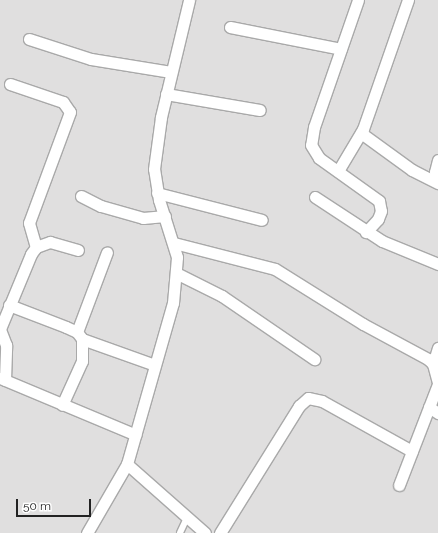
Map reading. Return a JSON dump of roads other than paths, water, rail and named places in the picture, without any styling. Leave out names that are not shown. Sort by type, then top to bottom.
[{"type":"street","points":[[87,533],[127,464],[156,365],[178,274],[174,244],[157,193],[156,152],[166,94],[189,0]]},
{"type":"street","points":[[358,0],[311,138],[313,152],[381,206],[378,218],[366,232]]},
{"type":"street","points":[[338,171],[361,133],[408,0]]},
{"type":"street","points":[[230,27],[341,49]]},
{"type":"street","points":[[28,39],[91,58],[172,72]]},
{"type":"street","points":[[10,84],[63,102],[70,112],[29,223],[36,247],[0,329],[6,345],[2,379],[136,435]]},
{"type":"street","points":[[166,94],[260,110]]},
{"type":"street","points":[[361,133],[412,170],[438,182]]},
{"type":"street","points":[[438,160],[435,172],[438,182]]},
{"type":"street","points":[[157,193],[262,220]]},
{"type":"street","points":[[82,196],[101,206],[143,218],[165,216]]},
{"type":"street","points":[[315,198],[366,232],[438,264]]},
{"type":"street","points":[[36,247],[50,242],[78,250]]},
{"type":"street","points":[[174,244],[275,269],[433,364]]},
{"type":"street","points":[[62,405],[82,361],[79,336],[107,252]]},
{"type":"street","points":[[178,274],[222,296],[314,359]]},
{"type":"street","points":[[10,305],[79,336],[156,365]]},
{"type":"street","points":[[399,485],[412,451],[434,410],[438,383],[433,364],[438,348]]},
{"type":"street","points":[[220,533],[299,406],[308,398],[322,401],[412,451]]},
{"type":"street","points":[[127,464],[205,533]]},
{"type":"lane","points":[[180,533],[187,518]]}]
